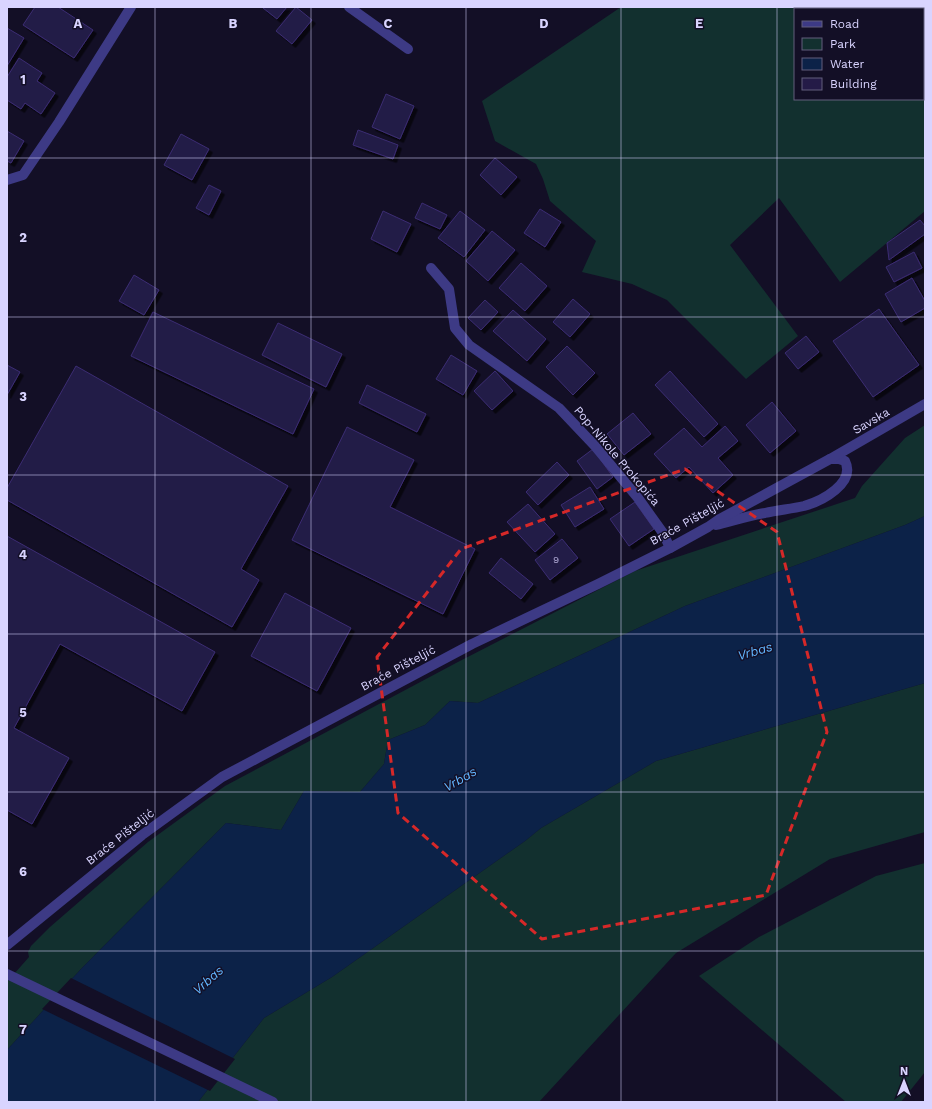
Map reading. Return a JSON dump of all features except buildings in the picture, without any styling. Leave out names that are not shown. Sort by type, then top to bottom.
[{"type":"street","points":[[7,180],[23,175],[59,122],[131,7]]},
{"type":"street","points":[[349,7],[408,49]]},
{"type":"street","name":"Pop-Nikole Prokopića","points":[[431,268],[449,289],[455,328],[469,345],[559,408],[595,446],[638,498],[663,533],[670,548]]},
{"type":"street","name":"Savska","points":[[830,459],[925,404]]},
{"type":"street","points":[[708,526],[764,513],[806,506],[828,495],[840,487],[847,473],[848,467],[845,461],[830,459]]},
{"type":"street","name":"Braće Pišteljić","points":[[7,945],[142,835],[222,777],[472,644],[670,548],[830,459]]},
{"type":"street","points":[[7,974],[273,1102]]},
{"type":"highlighted area","points":[[685,469],[777,532],[827,732],[766,895],[542,939],[398,813],[377,657],[461,549]]},
{"type":"green space","points":[[621,7],[869,7],[870,8],[794,8],[794,100],[924,100],[924,77],[925,211],[840,282],[779,198],[730,245],[798,336],[746,379],[667,300],[632,284],[582,272],[596,241],[550,201],[543,179],[536,164],[495,141],[482,101]]},
{"type":"green space","points":[[925,425],[925,516],[905,525],[685,606],[478,703],[450,701],[425,725],[388,740],[384,764],[360,792],[304,791],[281,830],[226,823],[81,969],[7,1050],[7,982],[29,957],[28,952],[31,946],[50,927],[148,842],[225,786],[456,663],[635,571],[855,498],[862,486],[905,438]]},
{"type":"green space","points":[[925,683],[925,832],[830,859],[676,953],[539,1102],[198,1102],[264,1018],[332,977],[525,841],[541,828],[656,761]]},
{"type":"green space","points":[[925,863],[925,1072],[901,1102],[846,1102],[699,976],[759,937],[876,876]]},
{"type":"water","name":"Vrbas","points":[[925,516],[925,683],[656,761],[541,828],[525,841],[332,977],[264,1018],[198,1102],[7,1102],[7,1050],[81,969],[226,823],[281,830],[304,791],[360,792],[384,764],[388,740],[425,725],[450,701],[478,703],[685,606],[905,525]]},
{"type":"pier","points":[[71,978],[235,1059],[210,1091],[42,1009]]}]
